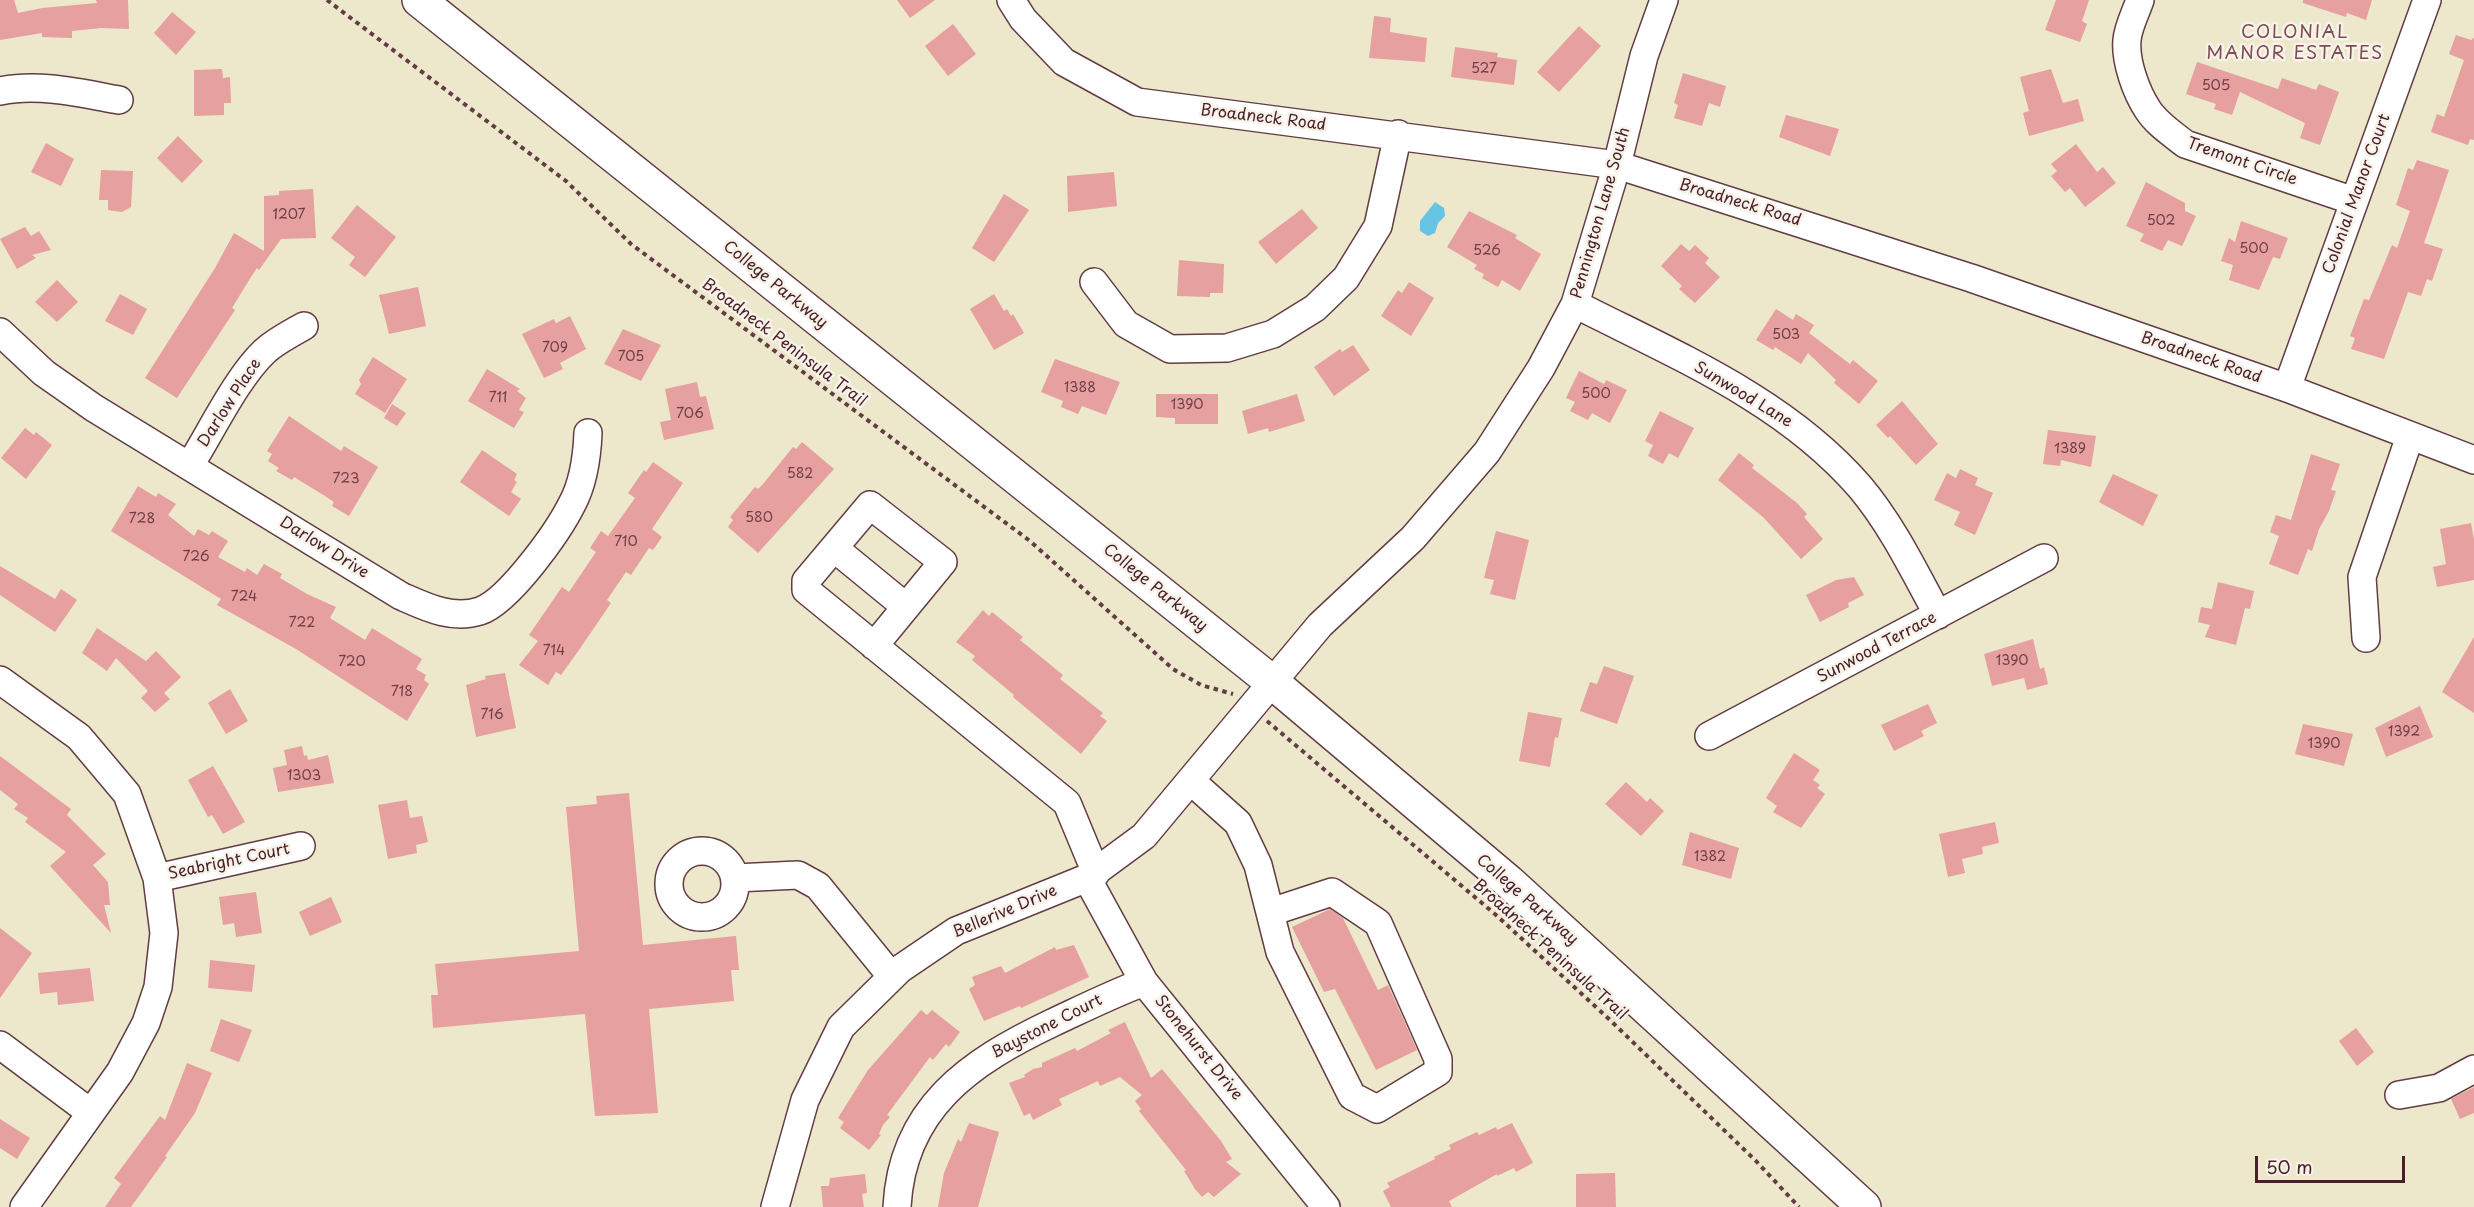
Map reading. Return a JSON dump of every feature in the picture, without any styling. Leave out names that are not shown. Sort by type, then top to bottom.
[{"type":"main road","name":"College Parkway","points":[[419,0],[1272,682],[1509,882],[1864,1207]]},
{"type":"street","name":"Broadneck Road","points":[[1011,0],[1023,19],[1064,62],[1137,102],[1398,134],[1617,165],[1901,255],[2287,388],[2474,460]]},
{"type":"street","name":"Pennington Lane South","points":[[1272,682],[1320,625],[1413,538],[1487,452],[1541,368],[1575,304],[1617,165],[1644,56],[1664,0]]},
{"type":"street","name":"Tremont Circle","points":[[2140,0],[2127,38],[2128,57],[2137,87],[2148,111],[2164,127],[2185,144],[2354,201]]},
{"type":"street","name":"Colonial Manor Court","points":[[2287,388],[2427,0]]},
{"type":"street","points":[[0,91],[14,88],[50,88],[119,100]]},
{"type":"street","points":[[1094,282],[1126,324],[1170,349],[1227,348],[1274,334],[1315,308],[1346,278],[1378,226],[1398,134]]},
{"type":"street","name":"Sunwood Lane","points":[[1575,304],[1746,393],[1780,414],[1822,447],[1860,488],[1895,535],[1938,615]]},
{"type":"street","name":"Darlow Place","points":[[190,465],[247,373],[262,353],[278,340],[304,326]]},
{"type":"street","name":"Darlow Drive","points":[[0,332],[44,373],[94,408],[401,596],[448,613],[464,614],[482,610],[502,599],[518,583],[568,511],[582,480],[588,433]]},
{"type":"street","points":[[2366,638],[2362,577],[2410,436]]},
{"type":"street","points":[[874,646],[943,562],[870,504],[834,548],[906,607]]},
{"type":"street","name":"Stonehurst Drive","points":[[834,548],[806,581],[806,590],[1067,803],[1092,875],[1143,982],[1326,1207]]},
{"type":"street","name":"Sunwood Terrace","points":[[1709,736],[2044,558]]},
{"type":"street","points":[[0,680],[79,737],[127,794],[157,878],[164,933],[159,987],[146,1023],[125,1062],[24,1207]]},
{"type":"street","name":"Bellerive Drive","points":[[775,1207],[805,1100],[841,1027],[892,977],[956,931],[1092,875],[1144,836],[1272,682]]},
{"type":"street","points":[[1191,781],[1238,823],[1258,865],[1280,952],[1352,1096],[1377,1109],[1438,1072],[1438,1059],[1378,923],[1332,892],[1271,912]]},
{"type":"street","name":"Seabright Court","points":[[157,878],[301,846]]},
{"type":"street","points":[[735,878],[798,876],[818,886],[892,977]]},
{"type":"street","name":"Baystone Court","points":[[897,1207],[904,1160],[917,1128],[944,1092],[975,1065],[1012,1041],[1143,982]]},
{"type":"street","points":[[0,1045],[91,1113]]},
{"type":"street","points":[[2399,1095],[2439,1088],[2474,1069]]},
{"type":"path","name":"Broadneck Peninsula Trail","points":[[327,0],[566,181],[631,244],[1030,541],[1173,669],[1201,685],[1232,693]]},
{"type":"path","name":"Broadneck Peninsula Trail","points":[[1272,726],[1496,915],[1610,1020],[1756,1161],[1799,1207]]},
{"type":"water","points":[[1435,202],[1444,208],[1445,216],[1438,223],[1435,233],[1428,236],[1420,231],[1420,221]]},
{"type":"building","points":[[0,0],[14,0],[18,13],[42,8],[97,3],[96,0],[128,0],[129,29],[101,28],[72,31],[72,38],[42,37],[42,33],[0,40]]},
{"type":"building","points":[[897,0],[935,0],[910,18]]},
{"type":"building","points":[[2056,0],[2089,0],[2082,21],[2087,24],[2080,42],[2045,30]]},
{"type":"building","points":[[2303,0],[2372,0],[2366,20],[2347,13],[2346,17],[2303,3]]},
{"type":"building","points":[[172,12],[196,32],[176,55],[154,33]]},
{"type":"building","points":[[1374,16],[1391,18],[1390,32],[1427,38],[1425,62],[1369,58]]},
{"type":"building","points":[[953,24],[976,54],[948,76],[925,46]]},
{"type":"building","points":[[1579,26],[1601,46],[1559,92],[1537,72]]},
{"type":"building","points":[[2456,35],[2471,40],[2474,38],[2474,140],[2470,139],[2468,145],[2431,132],[2437,114],[2444,117],[2464,60],[2449,54]]},
{"type":"building","points":[[1455,47],[1498,53],[1497,57],[1517,60],[1514,85],[1451,77]]},
{"type":"building","points":[[2197,62],[2278,89],[2282,78],[2316,90],[2319,84],[2339,92],[2320,145],[2300,138],[2305,123],[2240,92],[2232,115],[2214,109],[2216,104],[2186,94]]},
{"type":"building","points":[[222,69],[223,78],[230,77],[231,103],[224,103],[224,115],[194,116],[194,70]]},
{"type":"building","points":[[2051,69],[2063,103],[2078,99],[2084,121],[2029,136],[2023,113],[2029,111],[2020,77]]},
{"type":"building","points":[[1683,73],[1726,86],[1720,107],[1709,103],[1702,126],[1674,118],[1678,105],[1674,103]]},
{"type":"building","points":[[1786,115],[1839,129],[1830,156],[1779,137]]},
{"type":"building","points":[[178,136],[203,161],[182,183],[157,158]]},
{"type":"building","points":[[46,143],[74,159],[61,186],[31,172]]},
{"type":"building","points":[[2076,144],[2097,172],[2103,167],[2116,183],[2085,207],[2070,188],[2065,192],[2051,176],[2057,171],[2051,164]]},
{"type":"building","points":[[2417,160],[2449,170],[2424,243],[2443,249],[2432,281],[2427,279],[2421,296],[2408,292],[2384,359],[2351,349],[2355,338],[2350,336],[2364,299],[2369,300],[2392,245],[2397,248],[2410,211],[2396,205],[2408,168],[2413,170]]},
{"type":"building","points":[[101,170],[133,171],[131,207],[122,212],[108,210],[108,200],[99,200]]},
{"type":"building","points":[[1114,172],[1117,206],[1068,212],[1067,176]]},
{"type":"building","points":[[2146,182],[2185,203],[2185,211],[2196,216],[2182,246],[2168,240],[2162,251],[2140,241],[2144,234],[2126,226]]},
{"type":"building","points":[[313,189],[316,238],[281,239],[259,270],[257,268],[251,277],[232,308],[235,310],[177,398],[145,378],[215,268],[234,233],[264,251],[264,196],[279,195],[279,191]]},
{"type":"building","points":[[1004,194],[1029,210],[994,262],[972,248]]},
{"type":"building","points":[[357,205],[396,237],[365,277],[349,265],[355,257],[331,238]]},
{"type":"building","points":[[1302,209],[1318,228],[1276,264],[1258,242]]},
{"type":"building","points":[[1469,211],[1517,235],[1515,238],[1541,254],[1520,291],[1502,280],[1498,287],[1482,278],[1484,274],[1474,269],[1477,265],[1447,247]]},
{"type":"building","points":[[2241,221],[2288,238],[2280,259],[2273,257],[2259,290],[2229,280],[2233,265],[2221,261],[2229,238],[2235,242]]},
{"type":"building","points":[[25,227],[31,236],[39,231],[51,250],[32,255],[36,258],[17,269],[0,239]]},
{"type":"building","points":[[1681,244],[1689,251],[1695,245],[1709,258],[1705,263],[1720,277],[1695,303],[1679,289],[1682,286],[1661,266]]},
{"type":"building","points":[[1179,260],[1224,264],[1223,293],[1210,293],[1210,297],[1177,296]]},
{"type":"building","points":[[57,280],[78,302],[57,322],[35,302]]},
{"type":"building","points":[[1409,282],[1434,298],[1411,336],[1381,316],[1398,290],[1402,293]]},
{"type":"building","points":[[418,287],[426,326],[389,334],[379,295]]},
{"type":"building","points":[[120,294],[147,309],[133,335],[105,321]]},
{"type":"building","points":[[994,294],[1004,311],[1007,309],[1011,316],[1013,314],[1024,333],[994,350],[970,309]]},
{"type":"building","points":[[1776,309],[1793,320],[1796,314],[1814,325],[1809,333],[1850,364],[1853,360],[1878,381],[1859,404],[1834,383],[1836,380],[1808,353],[1801,364],[1775,347],[1773,350],[1756,340]]},
{"type":"building","points":[[570,316],[586,349],[560,363],[563,369],[544,378],[522,334],[554,319],[556,323]]},
{"type":"building","points":[[623,329],[661,345],[641,381],[604,364]]},
{"type":"building","points":[[1353,345],[1370,370],[1334,396],[1314,367],[1340,349],[1342,352]]},
{"type":"building","points":[[373,357],[407,379],[385,413],[355,394],[361,384],[359,380]]},
{"type":"building","points":[[1055,359],[1120,382],[1106,415],[1082,406],[1078,414],[1061,407],[1063,401],[1041,392]]},
{"type":"building","points":[[487,369],[520,389],[517,391],[526,398],[519,410],[524,412],[514,428],[468,401]]},
{"type":"building","points":[[1579,371],[1604,384],[1606,380],[1627,390],[1610,423],[1592,413],[1588,420],[1570,411],[1575,402],[1566,398]]},
{"type":"building","points":[[697,382],[700,397],[706,396],[714,429],[664,440],[660,422],[671,420],[665,389]]},
{"type":"building","points":[[1156,394],[1218,394],[1218,424],[1175,424],[1175,418],[1156,417]]},
{"type":"building","points":[[1297,394],[1305,421],[1269,432],[1268,428],[1248,434],[1242,411]]},
{"type":"building","points":[[1902,401],[1938,444],[1916,465],[1890,436],[1888,438],[1876,425]]},
{"type":"building","points":[[392,404],[406,413],[397,426],[384,418]]},
{"type":"building","points":[[1660,411],[1694,428],[1678,458],[1669,453],[1663,464],[1648,456],[1653,445],[1645,441]]},
{"type":"building","points":[[289,416],[341,451],[344,446],[378,467],[349,516],[332,506],[334,502],[325,496],[294,477],[292,480],[276,471],[279,468],[268,461],[272,454],[267,451]]},
{"type":"building","points":[[25,428],[34,435],[36,432],[52,445],[26,479],[1,458]]},
{"type":"building","points":[[2048,430],[2096,436],[2091,467],[2061,460],[2060,466],[2043,464]]},
{"type":"building","points":[[802,442],[834,469],[758,553],[728,527],[733,520],[730,517],[755,487],[758,489],[763,484],[793,447],[796,449]]},
{"type":"building","points":[[482,450],[517,474],[514,480],[517,482],[511,492],[521,499],[509,516],[460,482]]},
{"type":"building","points":[[1739,453],[1754,465],[1752,468],[1797,503],[1807,514],[1804,517],[1823,539],[1801,559],[1764,518],[1718,480]]},
{"type":"building","points":[[2311,454],[2340,464],[2331,490],[2336,491],[2329,511],[2319,529],[2312,551],[2308,549],[2298,575],[2269,564],[2279,536],[2270,532],[2276,515],[2291,520]]},
{"type":"building","points":[[653,462],[683,483],[652,529],[662,537],[653,550],[649,548],[631,575],[626,572],[607,600],[611,603],[579,650],[561,675],[556,672],[548,685],[519,665],[538,641],[529,635],[562,587],[569,592],[596,552],[590,548],[601,531],[608,536],[635,498],[628,493],[644,470],[646,472]]},
{"type":"building","points":[[1960,469],[1978,478],[1975,485],[1993,493],[1975,535],[1954,525],[1960,512],[1934,500],[1947,473],[1956,478]]},
{"type":"building","points":[[2113,474],[2158,495],[2143,526],[2099,502]]},
{"type":"building","points":[[138,486],[156,497],[158,493],[176,504],[168,515],[194,536],[198,529],[209,535],[212,531],[228,541],[218,557],[245,572],[247,568],[257,575],[264,564],[282,574],[280,578],[336,607],[330,618],[365,640],[372,628],[422,659],[416,669],[426,675],[424,680],[429,684],[407,721],[296,649],[217,605],[221,599],[111,531]]},
{"type":"building","points":[[2471,523],[2474,540],[2474,580],[2437,587],[2433,567],[2446,564],[2440,529]]},
{"type":"building","points":[[1496,531],[1529,540],[1515,600],[1490,594],[1494,580],[1484,578]]},
{"type":"building","points":[[0,566],[55,599],[61,589],[77,600],[55,632],[0,595]]},
{"type":"building","points":[[1854,577],[1864,595],[1848,603],[1849,607],[1820,622],[1806,595],[1836,580]]},
{"type":"building","points":[[2218,582],[2254,591],[2250,609],[2245,608],[2236,645],[2205,637],[2210,625],[2198,622],[2201,607],[2212,609]]},
{"type":"building","points":[[983,610],[989,616],[992,612],[1023,637],[1020,640],[1063,675],[1060,679],[1103,713],[1100,716],[1107,721],[1081,754],[1013,697],[1014,695],[972,660],[975,656],[956,642]]},
{"type":"building","points":[[97,628],[146,661],[156,651],[181,677],[164,693],[170,699],[155,712],[141,698],[148,691],[116,658],[107,671],[82,653]]},
{"type":"building","points":[[2474,637],[2474,713],[2442,692]]},
{"type":"building","points":[[2033,639],[2040,669],[2044,667],[2048,684],[2027,690],[2024,678],[1992,686],[1984,654]]},
{"type":"building","points":[[1604,666],[1634,676],[1617,724],[1580,711],[1590,682],[1597,684]]},
{"type":"building","points":[[505,673],[516,728],[476,737],[466,685],[486,679],[485,676]]},
{"type":"building","points":[[230,689],[248,721],[226,734],[208,703]]},
{"type":"building","points":[[1928,704],[1937,723],[1921,731],[1924,736],[1894,751],[1881,725]]},
{"type":"building","points":[[2420,706],[2433,737],[2386,757],[2375,728]]},
{"type":"building","points":[[1528,712],[1562,718],[1558,738],[1555,737],[1550,767],[1519,761]]},
{"type":"building","points":[[2303,724],[2353,734],[2344,766],[2295,754]]},
{"type":"building","points":[[302,746],[304,756],[307,755],[308,760],[328,755],[334,783],[278,792],[273,768],[287,765],[284,750]]},
{"type":"building","points":[[1794,753],[1820,770],[1813,780],[1820,785],[1817,788],[1825,794],[1801,828],[1773,812],[1777,806],[1766,798]]},
{"type":"building","points":[[0,756],[71,809],[67,815],[106,854],[93,865],[108,882],[110,905],[104,905],[111,933],[50,866],[66,852],[25,822],[28,818],[14,809],[18,804],[0,790]]},
{"type":"building","points":[[213,766],[245,822],[223,834],[212,815],[208,817],[188,780]]},
{"type":"building","points":[[1626,782],[1647,802],[1650,798],[1664,811],[1641,836],[1605,804]]},
{"type":"building","points":[[629,793],[643,945],[736,936],[739,970],[731,970],[734,1001],[649,1009],[658,1113],[595,1116],[585,1014],[433,1028],[431,995],[438,995],[435,964],[579,951],[566,807],[597,804],[596,796]]},
{"type":"building","points":[[407,800],[410,818],[422,816],[428,842],[416,845],[417,853],[388,859],[378,805]]},
{"type":"building","points":[[1995,822],[1999,843],[1982,847],[1983,854],[1962,859],[1965,873],[1948,877],[1939,834]]},
{"type":"building","points":[[1690,832],[1739,848],[1731,879],[1682,865]]},
{"type":"building","points":[[256,892],[262,933],[236,937],[234,923],[223,925],[219,897]]},
{"type":"building","points":[[331,897],[342,922],[310,936],[299,912]]},
{"type":"building","points":[[1330,909],[1343,918],[1378,990],[1388,985],[1417,1050],[1376,1070],[1335,989],[1324,992],[1292,927]]},
{"type":"building","points":[[0,928],[32,953],[0,998]]},
{"type":"building","points":[[1074,945],[1089,977],[1021,1008],[1020,1006],[984,1021],[969,989],[975,985],[972,977],[1001,966],[1005,973],[1055,947],[1056,950]]},
{"type":"building","points":[[210,960],[255,965],[252,992],[208,988]]},
{"type":"building","points":[[90,968],[94,1001],[58,1005],[57,992],[40,994],[38,973]]},
{"type":"building","points":[[921,1010],[927,1015],[932,1010],[960,1032],[949,1047],[946,1044],[933,1060],[930,1057],[887,1115],[890,1117],[883,1125],[879,1134],[881,1135],[869,1150],[840,1128],[844,1122],[838,1118],[868,1070]]},
{"type":"building","points":[[221,1019],[252,1030],[239,1062],[210,1051]]},
{"type":"building","points":[[1125,1022],[1151,1078],[1162,1069],[1221,1141],[1232,1159],[1226,1162],[1241,1174],[1214,1197],[1208,1192],[1202,1197],[1195,1189],[1184,1171],[1186,1170],[1139,1111],[1141,1109],[1135,1101],[1142,1095],[1120,1077],[1100,1086],[1098,1081],[1059,1099],[1062,1105],[1033,1120],[1030,1113],[1024,1116],[1009,1083],[1025,1077],[1024,1075],[1033,1069],[1042,1067],[1042,1063],[1075,1048],[1077,1051],[1111,1033],[1108,1030]]},
{"type":"building","points":[[2356,1028],[2374,1052],[2357,1066],[2339,1041]]},
{"type":"building","points":[[187,1063],[212,1073],[195,1113],[131,1207],[105,1207],[121,1184],[114,1178],[160,1116],[165,1120]]},
{"type":"building","points":[[2474,1087],[2474,1113],[2460,1119],[2451,1099]]},
{"type":"building","points":[[0,1119],[30,1138],[17,1159],[0,1148]]},
{"type":"building","points":[[969,1123],[999,1132],[978,1207],[938,1207],[944,1173],[958,1139],[961,1142]]},
{"type":"building","points":[[1512,1123],[1533,1163],[1516,1172],[1514,1168],[1497,1176],[1497,1174],[1449,1201],[1452,1207],[1391,1207],[1383,1191],[1390,1187],[1387,1183],[1435,1159],[1434,1157],[1451,1149],[1449,1145],[1477,1132],[1479,1135]]},
{"type":"building","points":[[1615,1173],[1616,1207],[1576,1207],[1576,1174]]},
{"type":"building","points":[[865,1174],[867,1193],[862,1194],[864,1207],[823,1207],[821,1186],[829,1186],[830,1178]]},
{"type":"district","name":"COLONIAL MANOR ESTATES","points":[[2295,43]]}]
